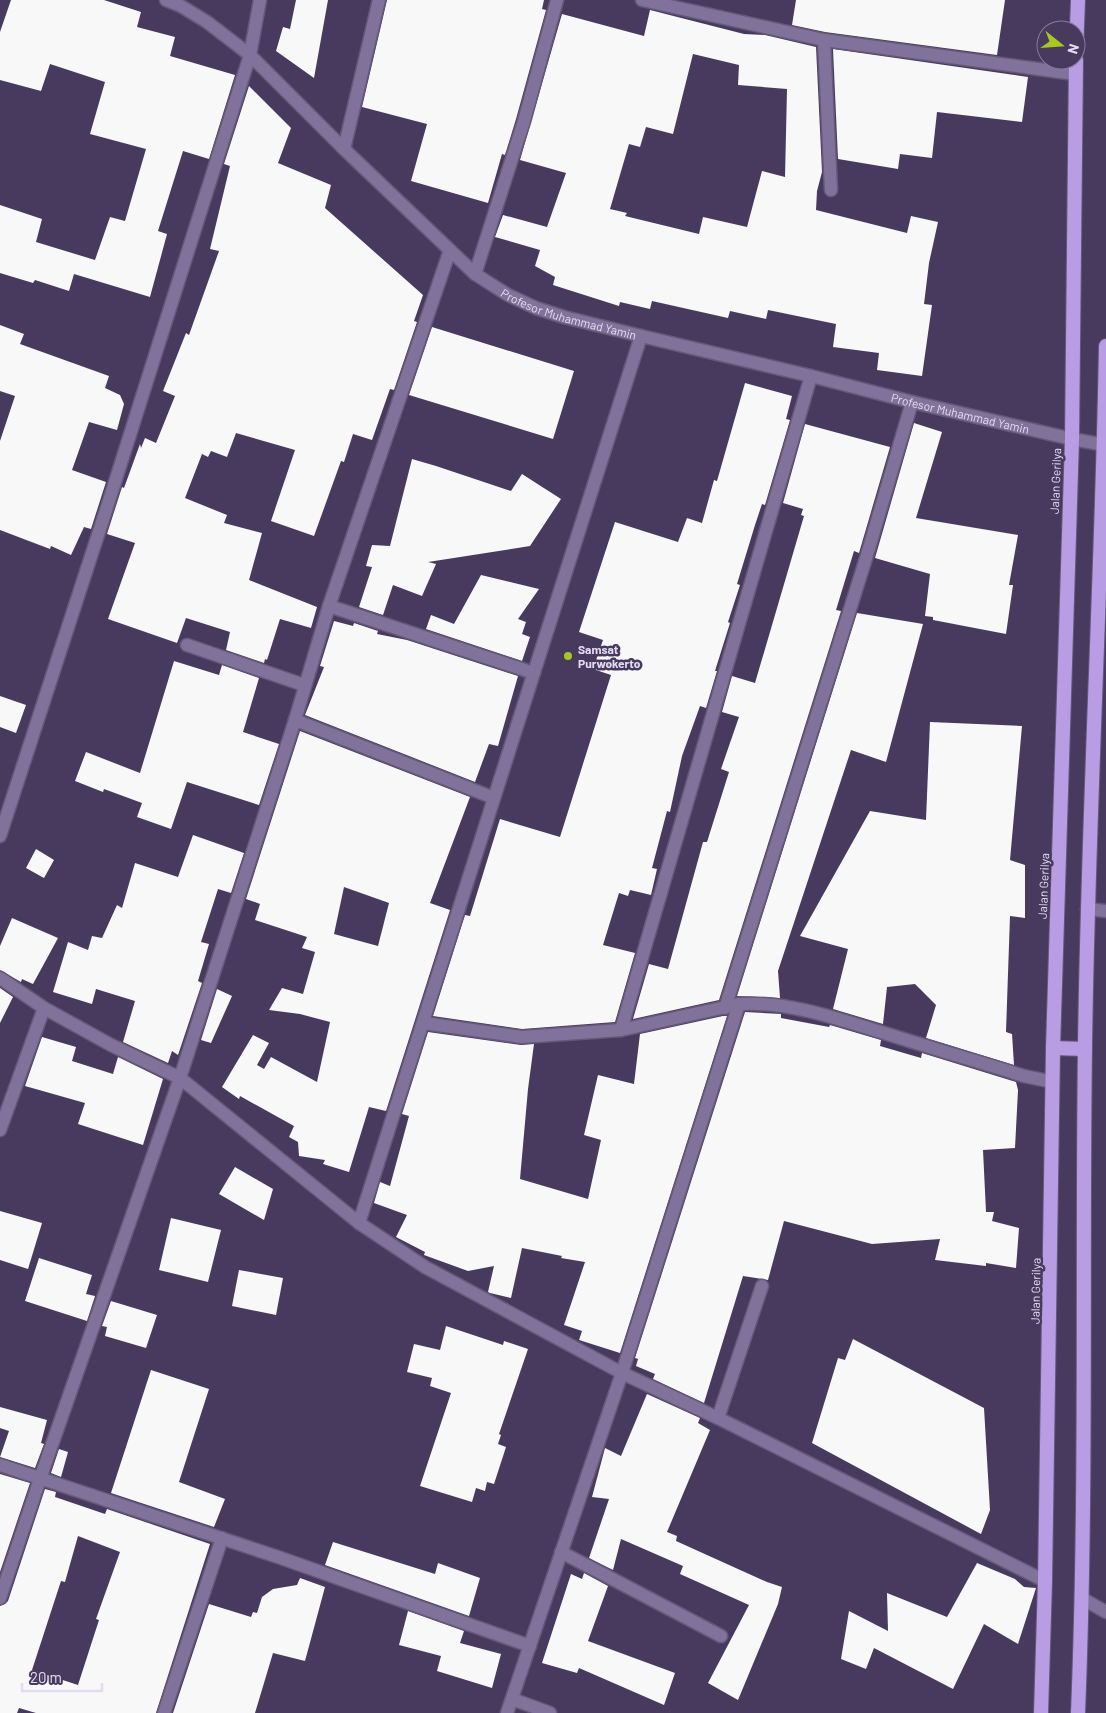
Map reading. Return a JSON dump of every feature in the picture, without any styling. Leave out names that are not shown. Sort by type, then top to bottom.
[{"type":"highway","points":[[1077,20],[1078,0]]},
{"type":"highway","name":"Jalan Gerilya","points":[[1041,1713],[1045,1581],[1053,1048],[1072,439],[1075,70]]},
{"type":"highway","points":[[1078,1713],[1083,1599],[1087,909],[1102,631],[1106,346]]},
{"type":"highway","points":[[1053,1048],[1085,1049]]},
{"type":"street","name":"Profesor Muhammad Yamin","points":[[166,0],[181,6],[207,22],[250,54],[344,149],[475,274],[508,295],[536,308],[641,336],[912,402],[1105,445]]},
{"type":"street","points":[[0,836],[109,501],[250,54],[260,0]]},
{"type":"street","points":[[344,149],[379,0]]},
{"type":"street","points":[[475,274],[524,121],[557,0]]},
{"type":"street","points":[[642,0],[824,40],[1036,63]]},
{"type":"street","points":[[824,40],[831,190]]},
{"type":"street","points":[[0,1598],[180,1078],[295,720],[329,606],[450,250]]},
{"type":"street","points":[[358,1223],[641,336]]},
{"type":"street","points":[[621,1030],[811,376]]},
{"type":"street","points":[[725,1008],[864,564],[912,402]]},
{"type":"street","points":[[329,606],[534,674]]},
{"type":"street","points":[[187,646],[304,685]]},
{"type":"street","points":[[295,720],[494,798]]},
{"type":"street","points":[[1087,909],[1106,911]]},
{"type":"street","points":[[0,978],[44,1008],[112,1045],[180,1078],[358,1223],[425,1267],[622,1372],[1045,1581]]},
{"type":"street","points":[[423,1023],[522,1037],[621,1030],[739,1004],[781,1005],[826,1016],[1024,1076],[1053,1082]]},
{"type":"street","points":[[507,1713],[622,1372],[739,1004]]},
{"type":"street","points":[[0,1130],[44,1008]]},
{"type":"street","points":[[718,1418],[762,1286]]},
{"type":"street","points":[[0,1465],[222,1538],[530,1646]]},
{"type":"street","points":[[164,1713],[222,1538]]},
{"type":"street","points":[[561,1552],[721,1636]]},
{"type":"street","points":[[1083,1599],[1106,1612]]},
{"type":"street","points":[[512,1699],[550,1713]]},
{"type":"building","points":[[11,0],[104,0],[141,12],[137,27],[175,37],[170,56],[235,75],[209,159],[183,151],[158,231],[167,234],[150,297],[74,274],[69,291],[35,280],[33,283],[0,273],[0,205],[42,219],[36,242],[95,260],[110,217],[125,221],[146,149],[90,134],[105,82],[50,64],[41,91],[0,80],[0,32]]},
{"type":"building","points":[[296,0],[328,0],[314,78],[276,51],[283,27],[290,29]]},
{"type":"building","points":[[387,0],[544,0],[542,9],[546,10],[516,119],[505,155],[502,154],[488,203],[411,181],[427,124],[362,107]]},
{"type":"building","points":[[796,0],[1005,0],[997,55],[825,32],[792,25]]},
{"type":"building","points":[[650,10],[744,34],[765,35],[816,47],[822,172],[817,191],[816,210],[907,233],[911,216],[938,222],[929,263],[924,304],[932,305],[922,376],[877,370],[879,353],[833,347],[836,324],[768,310],[766,319],[730,311],[728,318],[652,301],[650,309],[620,302],[619,306],[553,285],[555,277],[535,266],[540,250],[495,237],[503,215],[547,227],[566,173],[520,160],[562,14],[644,36]],"holes":[[[693,54],[739,65],[738,85],[787,89],[785,177],[762,171],[747,227],[703,217],[699,234],[625,216],[627,213],[610,209],[629,144],[640,147],[646,127],[673,134]]]},
{"type":"building","points":[[833,49],[1028,77],[1022,122],[937,112],[932,158],[900,154],[898,169],[838,159]]},
{"type":"building","points":[[249,86],[291,128],[278,163],[331,185],[325,208],[423,295],[414,321],[417,322],[394,390],[390,389],[372,440],[353,434],[344,462],[341,461],[314,536],[271,521],[295,450],[236,433],[227,457],[211,451],[208,457],[202,454],[185,498],[227,515],[224,523],[262,533],[249,580],[317,607],[311,628],[280,619],[267,660],[265,659],[264,663],[226,650],[230,632],[186,618],[177,643],[108,619],[135,543],[107,534],[122,487],[124,488],[140,444],[141,448],[145,438],[156,443],[175,396],[163,391],[186,333],[189,335],[219,251],[210,249],[230,166],[224,164]]},
{"type":"building","points":[[0,325],[24,334],[20,344],[109,376],[105,388],[120,395],[124,404],[117,430],[89,422],[72,470],[106,482],[91,529],[84,527],[71,555],[51,546],[50,549],[0,530],[0,441],[15,396],[0,391]]},
{"type":"building","points":[[432,327],[574,371],[553,439],[409,395]]},
{"type":"building","points":[[745,383],[792,396],[786,419],[790,420],[765,505],[762,504],[737,584],[740,585],[728,622],[730,623],[706,708],[700,706],[682,756],[670,812],[667,811],[652,868],[657,869],[651,895],[630,890],[628,896],[619,893],[603,945],[635,953],[615,1022],[522,1029],[433,1016],[465,915],[470,916],[500,819],[560,837],[611,675],[593,669],[603,640],[579,632],[615,522],[678,542],[687,518],[702,523],[714,480],[717,481]]},
{"type":"building","points":[[914,423],[942,432],[916,518],[1018,535],[1009,585],[1013,585],[1006,634],[933,620],[933,617],[925,616],[930,574],[875,558]]},
{"type":"building","points":[[805,424],[890,447],[859,553],[854,551],[836,610],[841,611],[719,1000],[633,1019],[649,964],[668,969],[703,842],[707,842],[729,772],[721,769],[739,717],[722,712],[732,676],[755,683],[804,516],[801,515],[803,509],[783,503]]},
{"type":"building","points":[[412,459],[511,491],[522,474],[561,499],[530,546],[428,562],[436,564],[422,596],[393,585],[383,615],[359,607],[372,567],[366,566],[372,545],[390,546]]},
{"type":"building","points":[[481,575],[539,589],[518,619],[526,622],[522,634],[530,637],[522,661],[426,629],[431,615],[454,624]]},
{"type":"building","points":[[857,613],[923,624],[886,762],[851,750],[778,971],[780,998],[737,996]]},
{"type":"building","points":[[334,621],[353,626],[354,623],[378,631],[377,634],[407,640],[518,676],[498,746],[489,744],[475,782],[305,715],[324,667],[320,666]]},
{"type":"building","points":[[174,661],[219,675],[222,665],[259,678],[243,732],[279,744],[259,805],[187,782],[171,829],[137,817],[142,803],[104,789],[103,792],[75,781],[86,752],[140,773]]},
{"type":"building","points":[[0,696],[26,705],[16,733],[0,727]]},
{"type":"building","points":[[930,722],[1022,726],[1010,860],[1025,865],[1025,918],[1010,916],[1006,1032],[1012,1034],[1014,1065],[926,1038],[936,1005],[915,984],[887,987],[883,1024],[833,1009],[848,949],[800,936],[870,811],[926,820]]},
{"type":"building","points":[[300,731],[470,797],[430,903],[450,910],[386,1111],[369,1107],[349,1172],[323,1164],[325,1160],[299,1156],[298,1142],[289,1137],[294,1126],[240,1096],[239,1099],[222,1087],[253,1035],[269,1043],[257,1065],[264,1069],[271,1057],[317,1082],[330,1022],[300,1014],[269,1010],[282,988],[303,994],[315,952],[302,948],[307,937],[255,920],[260,904],[246,899]],"holes":[[[344,887],[389,903],[378,946],[334,934]]]},
{"type":"building","points":[[193,835],[244,853],[231,893],[218,889],[201,942],[209,944],[198,981],[202,983],[178,1055],[172,1051],[168,1063],[123,1042],[135,1001],[96,989],[92,1004],[53,992],[68,942],[88,950],[92,936],[102,938],[117,905],[122,908],[135,863],[178,877]]},
{"type":"building","points":[[36,849],[54,860],[44,878],[26,868]]},
{"type":"building","points":[[12,918],[58,938],[33,984],[22,979],[21,982],[0,970],[0,946]]},
{"type":"building","points":[[0,988],[13,997],[0,1023]]},
{"type":"building","points":[[217,989],[232,996],[211,1043],[201,1040]]},
{"type":"building","points":[[745,1012],[781,1014],[781,1018],[829,1027],[830,1025],[881,1040],[880,1046],[921,1058],[922,1053],[1016,1082],[1018,1090],[1015,1148],[983,1150],[986,1212],[994,1212],[992,1221],[1019,1228],[1016,1268],[986,1263],[986,1266],[935,1260],[940,1239],[872,1244],[784,1221],[768,1280],[743,1276],[704,1403],[653,1379],[655,1374],[636,1366],[638,1359],[635,1358]]},
{"type":"building","points":[[727,1016],[620,1353],[579,1340],[582,1331],[564,1325],[585,1262],[522,1248],[511,1298],[490,1293],[488,1292],[494,1266],[468,1271],[424,1255],[425,1252],[396,1237],[407,1215],[374,1203],[380,1182],[390,1186],[409,1116],[402,1114],[428,1032],[521,1045],[534,1044],[520,1179],[588,1199],[601,1140],[584,1135],[598,1075],[634,1084],[640,1034]]},
{"type":"building","points":[[42,1037],[76,1047],[72,1061],[113,1074],[118,1057],[163,1079],[143,1145],[78,1124],[85,1103],[25,1086]]},
{"type":"building","points":[[235,1167],[273,1189],[264,1220],[219,1194]]},
{"type":"building","points":[[0,1211],[42,1223],[28,1269],[0,1260]]},
{"type":"building","points":[[171,1218],[221,1230],[208,1282],[159,1270]]},
{"type":"building","points":[[39,1258],[92,1275],[86,1294],[95,1296],[87,1321],[25,1301]]},
{"type":"building","points":[[239,1270],[283,1278],[276,1315],[232,1306]]},
{"type":"building","points":[[111,1301],[157,1315],[146,1348],[105,1336],[107,1327],[102,1326]]},
{"type":"building","points":[[446,1326],[503,1345],[504,1341],[528,1349],[499,1434],[501,1435],[498,1444],[506,1447],[494,1484],[487,1482],[485,1491],[476,1488],[472,1502],[420,1486],[451,1393],[430,1386],[432,1378],[407,1372],[414,1344],[440,1350]]},
{"type":"building","points":[[853,1339],[984,1408],[990,1510],[981,1534],[812,1443],[838,1358],[845,1360]]},
{"type":"building","points":[[151,1370],[209,1389],[179,1482],[225,1499],[214,1527],[111,1493]]},
{"type":"building","points":[[647,1394],[700,1418],[698,1423],[710,1430],[667,1532],[677,1536],[676,1541],[782,1587],[778,1604],[738,1700],[708,1683],[749,1605],[680,1574],[683,1566],[621,1539],[613,1570],[589,1558],[609,1499],[592,1497],[605,1448],[621,1456]]},
{"type":"building","points":[[0,1407],[47,1420],[41,1443],[44,1444],[35,1468],[0,1457],[9,1431],[0,1428]]},
{"type":"building","points":[[59,1449],[68,1452],[61,1477],[51,1473]]},
{"type":"building","points":[[0,1474],[30,1483],[0,1572]]},
{"type":"building","points":[[45,1489],[56,1492],[55,1497],[105,1514],[107,1509],[210,1544],[156,1713],[36,1713],[19,1708],[17,1713],[0,1713],[0,1606],[8,1601]],"holes":[[[78,1536],[120,1552],[96,1619],[99,1620],[78,1685],[32,1670],[61,1581],[65,1582]]]},
{"type":"building","points":[[333,1542],[435,1574],[438,1563],[480,1578],[469,1616],[325,1565]]},
{"type":"building","points":[[977,1563],[1015,1579],[1024,1587],[1036,1588],[1018,1644],[984,1624],[953,1689],[874,1648],[866,1669],[841,1659],[849,1611],[888,1631],[887,1593],[947,1617]]},
{"type":"building","points":[[584,1573],[608,1586],[588,1641],[675,1673],[664,1705],[579,1668],[577,1673],[542,1663],[571,1574],[582,1579]]},
{"type":"building","points":[[300,1578],[325,1587],[305,1661],[273,1653],[255,1713],[173,1713],[209,1604],[251,1617],[253,1612],[257,1613],[262,1597],[273,1589],[297,1585]]},
{"type":"building","points":[[408,1611],[464,1631],[460,1643],[501,1654],[492,1688],[437,1671],[441,1656],[399,1645]]},
{"type":"place","name":"Samsat Purwokerto","points":[[568,656]]}]
